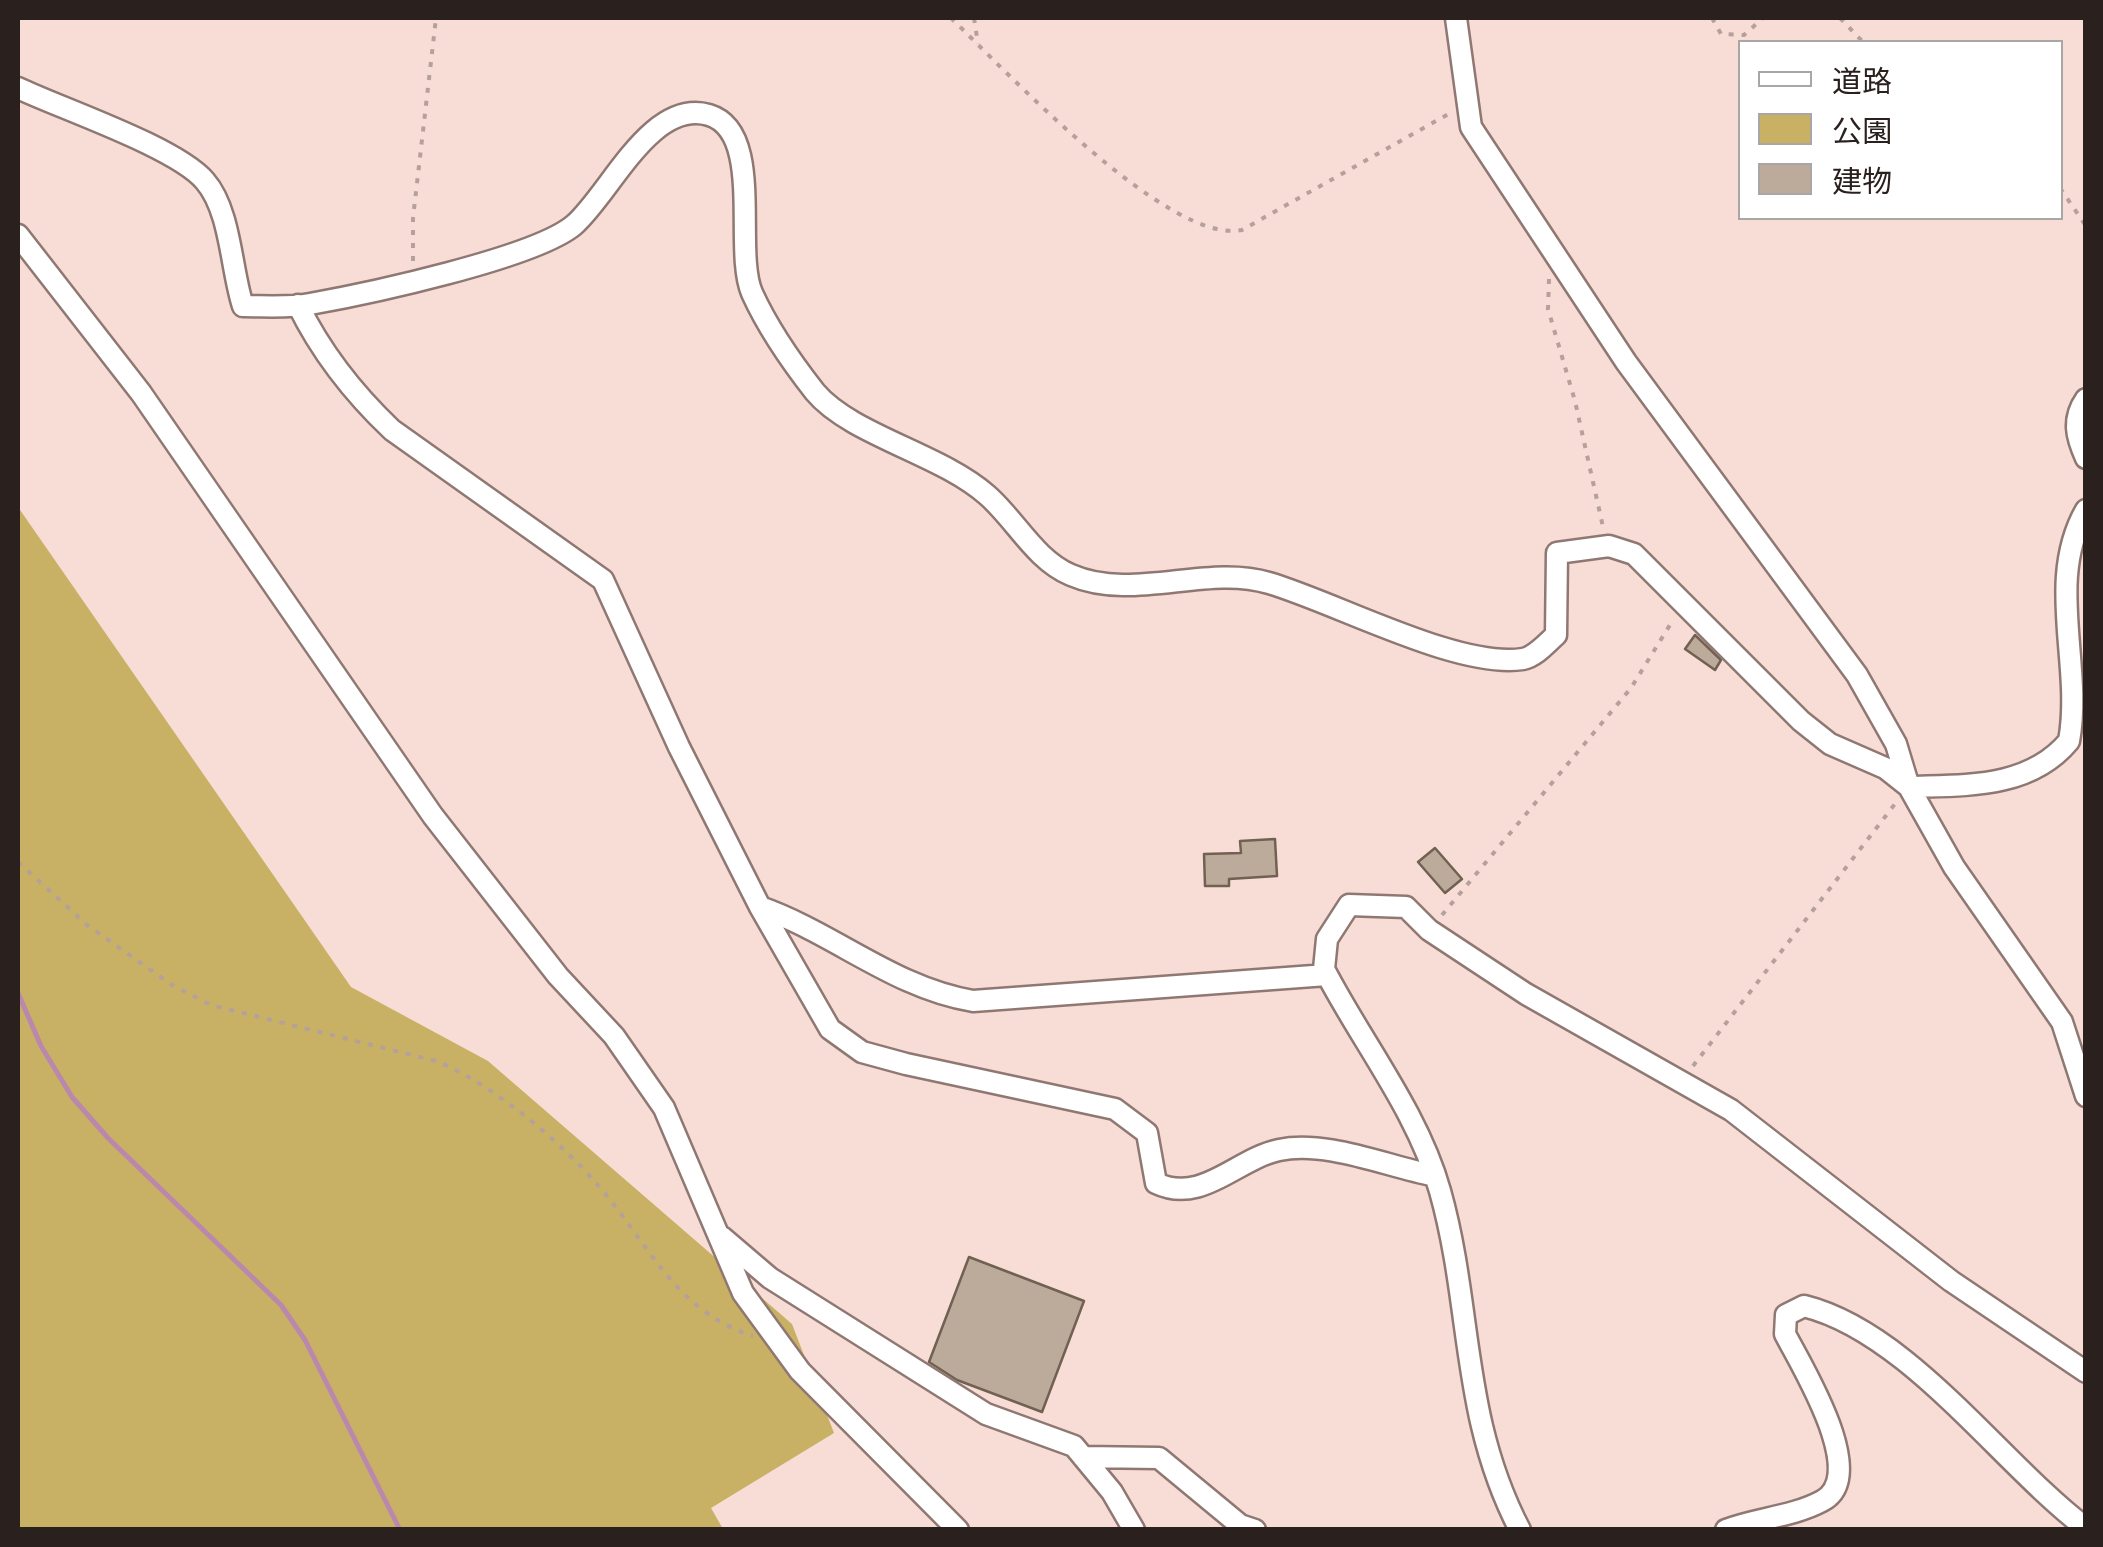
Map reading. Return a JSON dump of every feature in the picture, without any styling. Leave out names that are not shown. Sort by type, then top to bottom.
[{"type":"street","points":[[1456,18],[1471,127],[1626,362],[1857,675],[1896,744],[1908,787],[1954,867],[2062,1022],[2086,1096]]},
{"type":"street","points":[[18,88],[184,164],[206,182],[220,215],[243,306],[298,306],[413,280],[553,238],[573,226],[658,124],[685,116],[709,115],[742,150],[746,268],[752,292],[818,395],[840,412],[965,479],[1066,574],[1098,585],[1256,579],[1312,596],[1422,641],[1487,660],[1528,659],[1556,635],[1557,553],[1608,546],[1634,554],[1801,721],[1830,744],[1885,768],[1908,787],[1995,784],[2033,768],[2070,741],[2068,571],[2072,533],[2086,510]]},
{"type":"street","points":[[18,234],[142,393],[434,816],[558,976],[624,1050],[664,1108],[743,1294],[824,1396],[958,1530]]},
{"type":"street","points":[[298,306],[319,347],[361,401],[392,430],[603,580],[679,747],[760,907],[830,1029],[862,1052],[1115,1109],[1147,1133],[1156,1183],[1170,1190],[1203,1187],[1259,1156],[1282,1149],[1322,1150],[1432,1175]]},
{"type":"street","points":[[2086,399],[2076,412],[2077,438],[2086,458]]},
{"type":"street","points":[[1520,1530],[1494,1480],[1470,1376],[1440,1188],[1417,1137],[1327,975],[1327,939],[1350,905],[1406,907],[1430,930],[1526,994],[1731,1110],[1950,1281],[2086,1372]]},
{"type":"street","points":[[760,907],[787,916],[911,984],[938,996],[973,1002],[1327,975]]},
{"type":"street","points":[[717,1233],[770,1278],[986,1414],[1074,1446],[1112,1492],[1134,1530]]},
{"type":"street","points":[[1726,1530],[1826,1500],[1839,1482],[1838,1451],[1821,1404],[1785,1334],[1786,1315],[1804,1306],[1833,1313],[1890,1350],[2086,1528]]},
{"type":"street","points":[[1083,1457],[1160,1458],[1240,1525],[1256,1530]]},
{"type":"path","points":[[413,280],[413,218],[436,18]]},
{"type":"path","points":[[951,18],[1065,127],[1149,196],[1189,219],[1228,233],[1242,230],[1466,104]]},
{"type":"path","points":[[974,18],[978,44]]},
{"type":"path","points":[[1712,18],[1721,34],[1744,35],[1762,18]]},
{"type":"path","points":[[1840,18],[1860,40]]},
{"type":"path","points":[[2063,192],[2086,226]]},
{"type":"path","points":[[1548,278],[1548,309],[1608,546]]},
{"type":"path","points":[[1430,930],[1632,688],[1669,623],[1686,606]]},
{"type":"path","points":[[1681,1081],[1908,787]]},
{"type":"path","points":[[18,862],[87,926],[172,986],[211,1005],[436,1061],[466,1074],[584,1172],[675,1288],[737,1332],[781,1346]]},
{"type":"green space","points":[[18,507],[351,987],[488,1061],[792,1324],[834,1433],[711,1508],[723,1529],[18,1529]]},
{"type":"building","points":[[1695,635],[1721,660],[1715,670],[1685,649]]},
{"type":"building","points":[[1275,839],[1277,876],[1229,879],[1229,886],[1205,886],[1204,854],[1241,853],[1240,841]]},
{"type":"building","points":[[1435,848],[1462,879],[1445,893],[1418,862]]},
{"type":"building","points":[[969,1257],[1084,1301],[1042,1412],[957,1380],[929,1362]]},
{"type":"waterway","points":[[18,993],[41,1046],[72,1097],[108,1138],[281,1305],[305,1340],[400,1530]]}]
